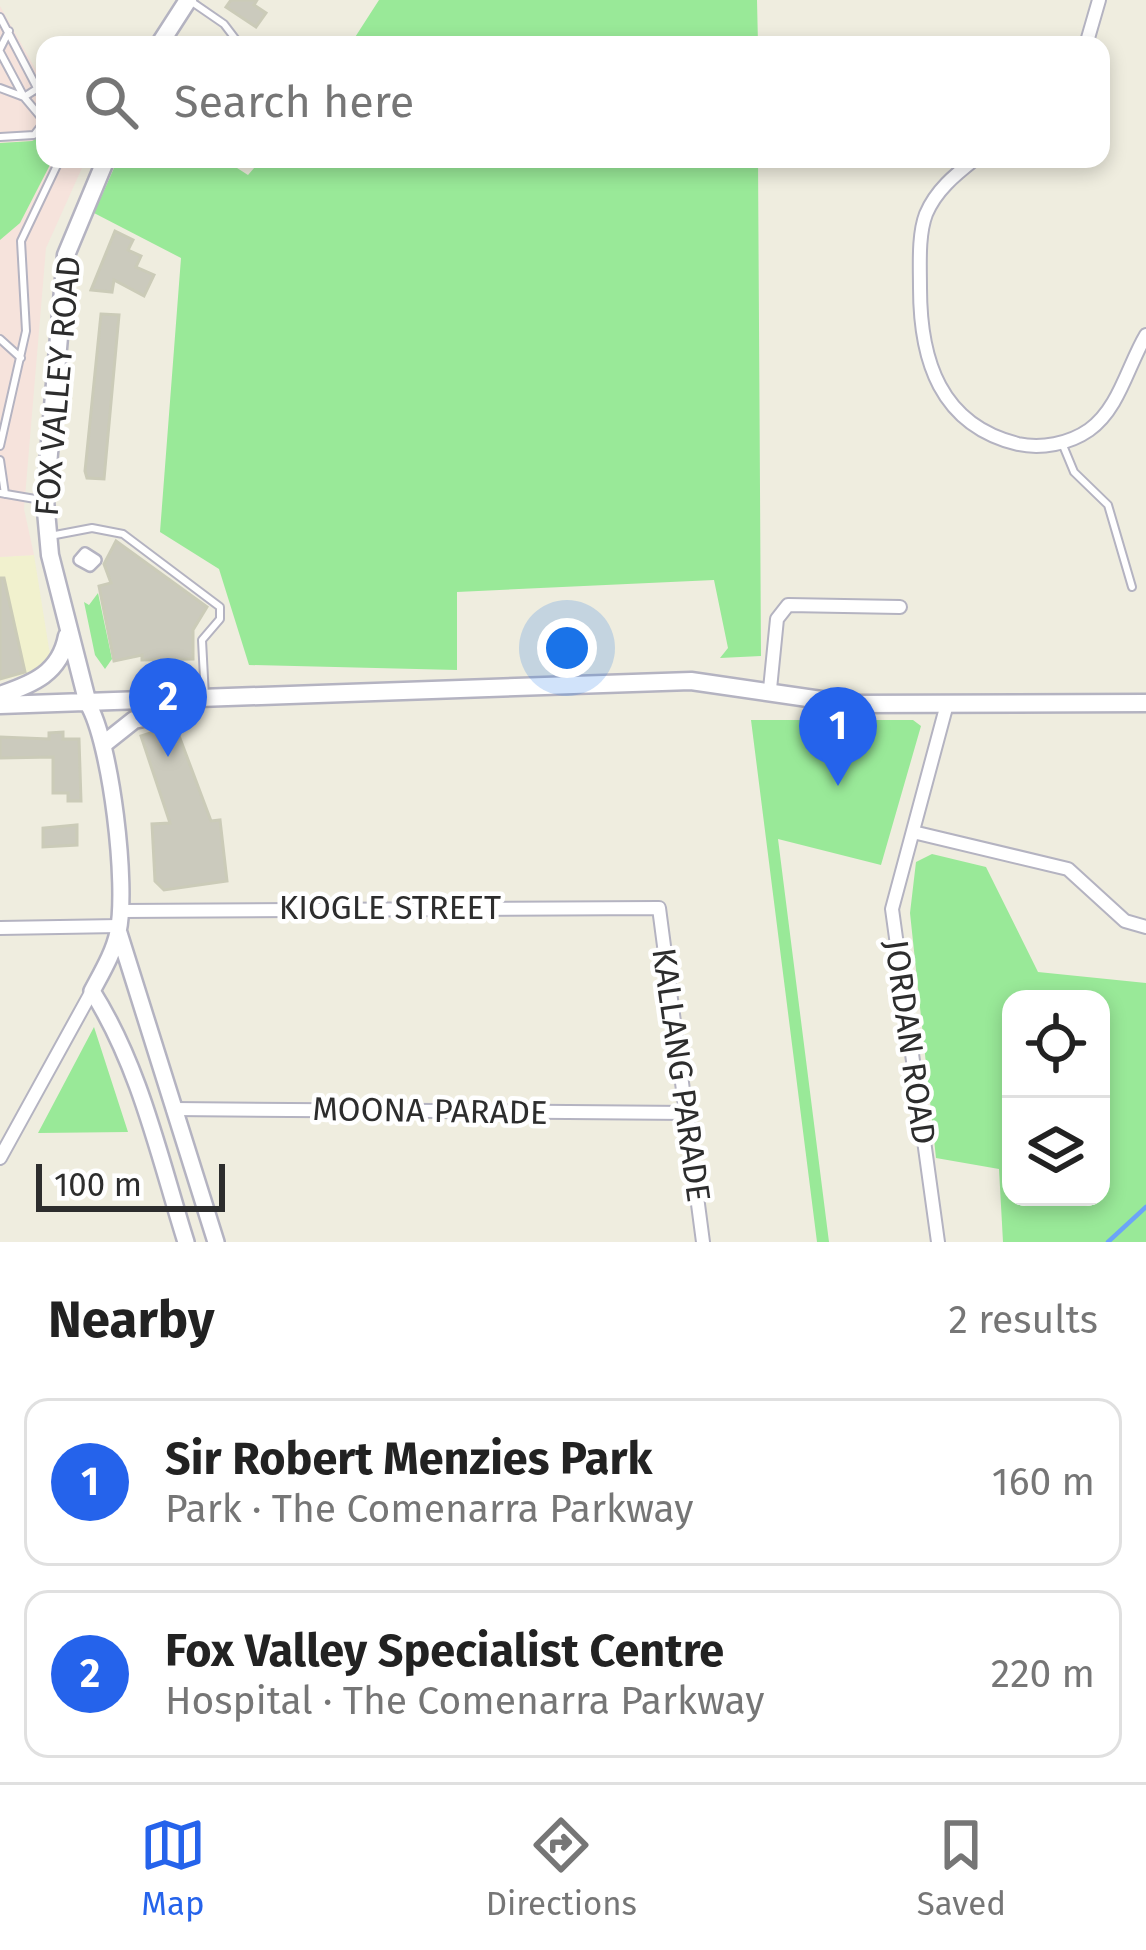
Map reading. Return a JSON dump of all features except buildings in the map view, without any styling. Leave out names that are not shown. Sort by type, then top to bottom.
[{"type":"main road","points":[[165,36],[188,0]]},
{"type":"main road","name":"FOX VALLEY ROAD","points":[[88,704],[46,537],[45,500],[66,255],[99,168]]},
{"type":"main road","points":[[0,695],[51,671],[60,662],[67,635]]},
{"type":"main road","points":[[0,705],[691,681],[849,704],[1146,703]]},
{"type":"main road","points":[[105,743],[115,730],[142,717],[231,699]]},
{"type":"street","points":[[1089,36],[1099,0]]},
{"type":"street","points":[[965,168],[938,192],[924,218],[920,336],[929,369],[948,404],[989,437],[1027,446],[1062,443],[1090,429],[1111,406],[1146,335]]},
{"type":"street","points":[[770,689],[777,620],[788,605],[900,608]]},
{"type":"street","name":"FOX VALLEY ROAD","points":[[0,1158],[92,991],[120,922],[105,743],[88,704]]},
{"type":"street","name":"JORDAN ROAD","points":[[938,1242],[892,909],[947,704]]},
{"type":"street","points":[[913,832],[1068,869],[1125,921],[1146,927]]},
{"type":"street","name":"KIOGLE STREET","points":[[0,928],[659,908]]},
{"type":"street","name":"KALLANG PARADE","points":[[659,908],[703,1242]]},
{"type":"street","points":[[120,922],[216,1242]]},
{"type":"street","points":[[92,991],[118,1030],[132,1065],[185,1242]]},
{"type":"street","name":"MOONA PARADE","points":[[173,1109],[688,1113]]},
{"type":"lane","points":[[188,0],[224,24],[232,36]]},
{"type":"lane","points":[[0,17],[35,89],[24,97]]},
{"type":"lane","points":[[9,31],[0,50],[36,111]]},
{"type":"lane","points":[[0,88],[24,97]]},
{"type":"lane","points":[[0,137],[36,133]]},
{"type":"lane","points":[[0,446],[27,322],[19,267],[21,241],[56,168]]},
{"type":"lane","points":[[0,339],[20,358]]},
{"type":"lane","points":[[1062,443],[1074,472],[1108,506],[1132,587]]},
{"type":"lane","points":[[0,460],[2,494],[45,500]]},
{"type":"lane","points":[[46,537],[108,528],[220,607],[220,619],[202,640],[206,700]]},
{"type":"shaded area","points":[[0,6],[36,70],[36,168],[82,168],[46,248],[24,509],[34,555],[0,557]]},
{"type":"shaded area","points":[[34,555],[50,655],[34,672],[0,681],[0,557]]},
{"type":"green space","points":[[379,0],[757,0],[758,36],[356,36]]},
{"type":"green space","points":[[36,139],[36,168],[48,168],[20,223],[0,240],[0,143]]},
{"type":"green space","points":[[114,168],[237,168],[248,175],[254,168],[758,168],[761,656],[720,658],[728,648],[714,580],[457,592],[457,670],[249,665],[219,569],[160,532],[181,258],[94,213]]},
{"type":"green space","points":[[98,593],[112,659],[105,669],[95,655],[84,602],[89,605]]},
{"type":"green space","points":[[751,720],[913,720],[921,726],[881,865],[778,839],[829,1242],[817,1242]]},
{"type":"green space","points":[[932,854],[986,867],[1038,972],[1146,983],[1146,1242],[1003,1242],[999,1169],[936,1158],[910,913],[916,862]]},
{"type":"green space","points":[[94,1027],[128,1132],[38,1133]]},
{"type":"waterway","points":[[1108,1242],[1146,1207]]},
{"type":"place","name":"Fox Valley Specialist Centre","points":[[168,757]]},
{"type":"place","name":"Sir Robert Menzies Park","points":[[838,786]]}]
